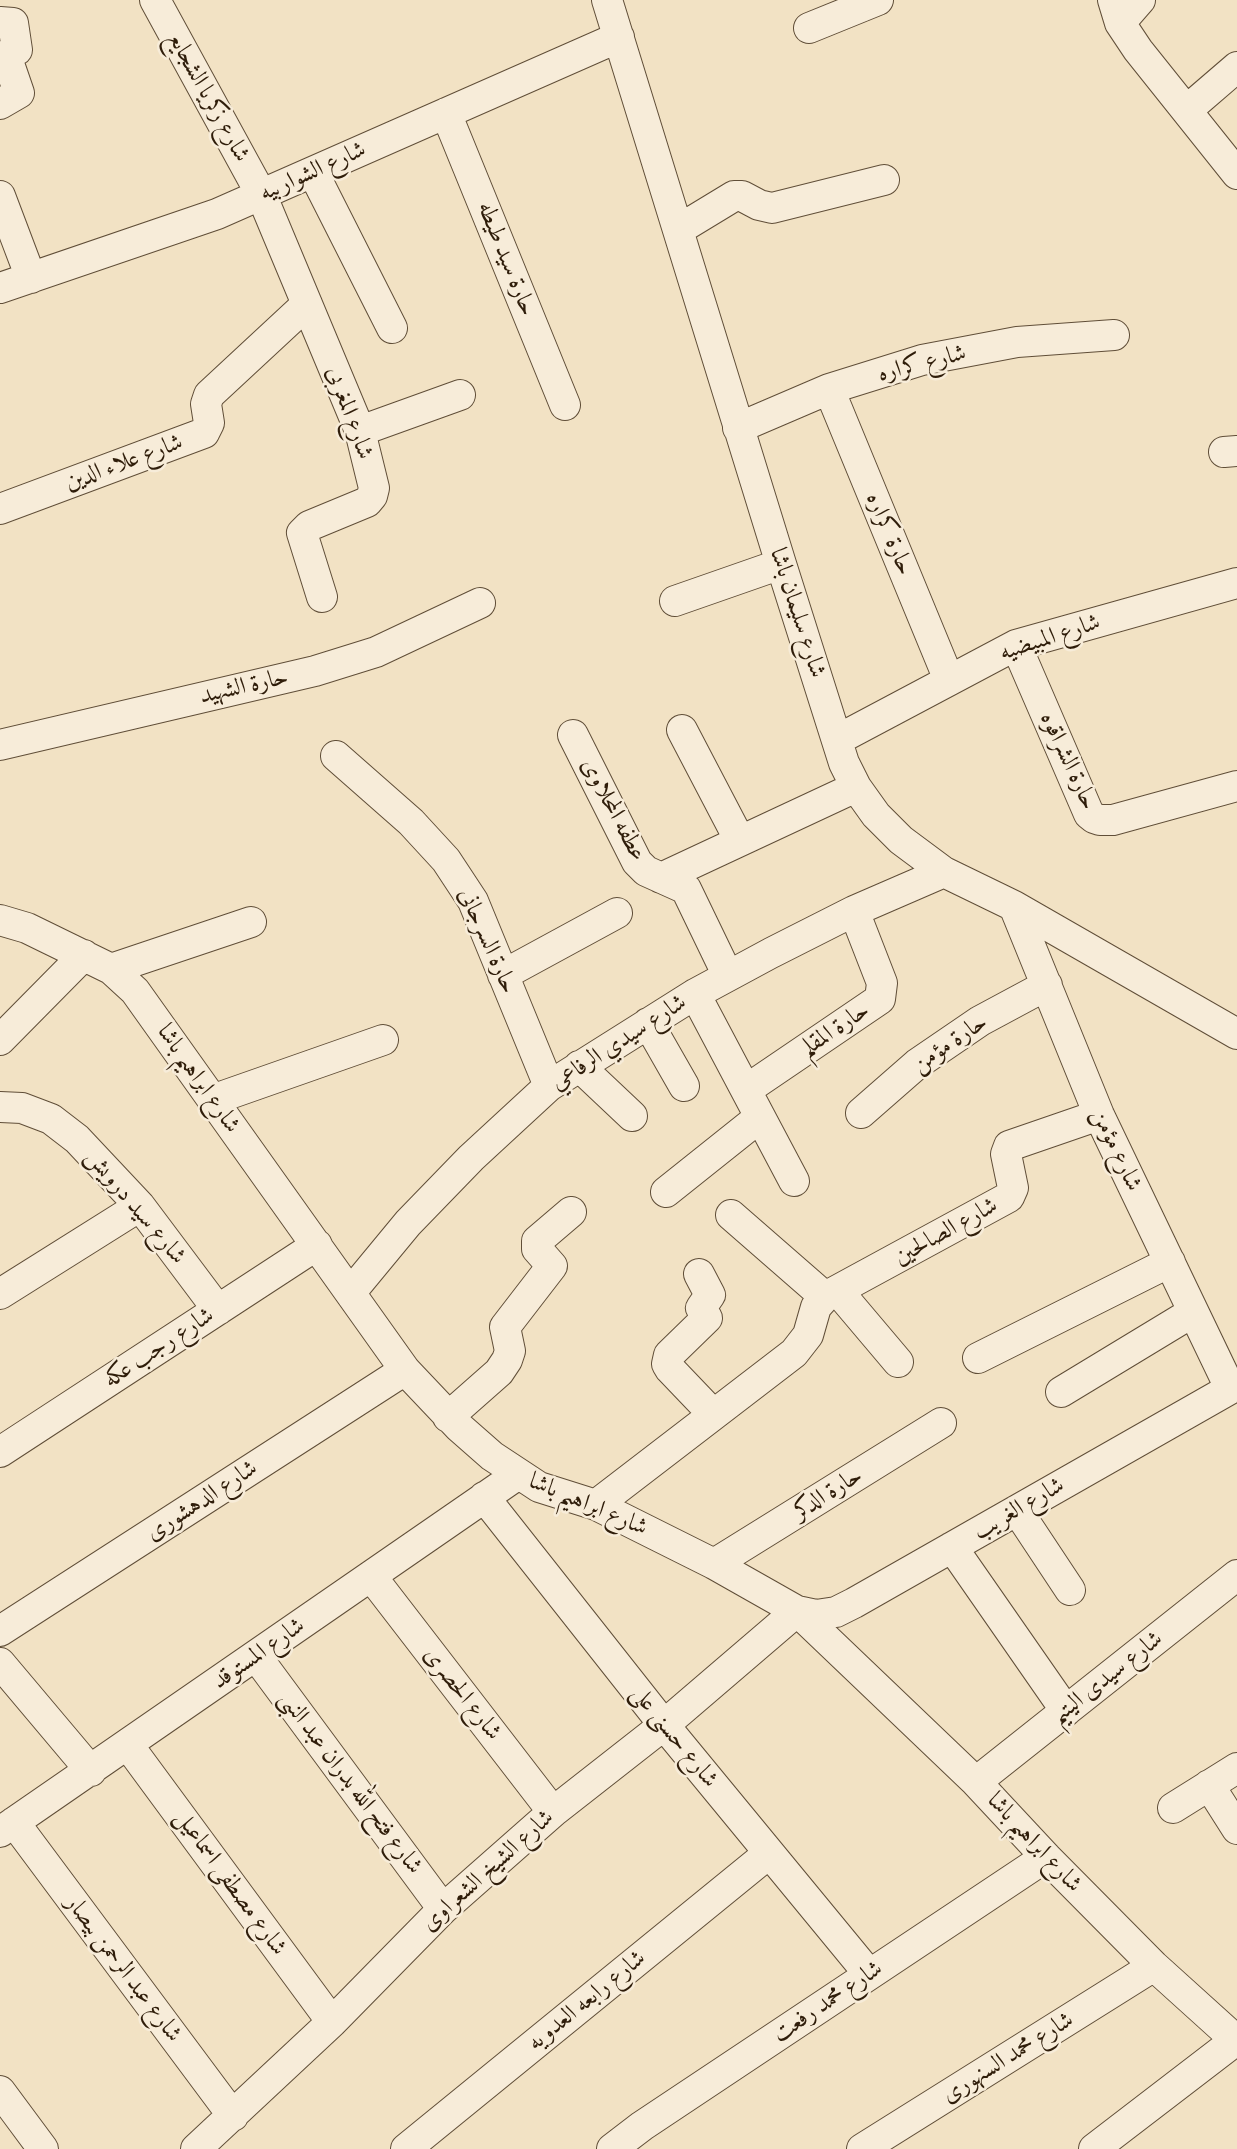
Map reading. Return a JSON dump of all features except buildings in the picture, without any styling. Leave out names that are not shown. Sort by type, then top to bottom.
[{"type":"street","name":"شارع زكريا الشجايع","points":[[155,0],[261,194]]},
{"type":"street","name":"شارع سليمان باشا","points":[[607,0],[844,763],[856,786],[876,815],[901,840],[943,872],[1014,906],[1237,1034]]},
{"type":"street","points":[[808,27],[878,0]]},
{"type":"street","points":[[1140,0],[1117,12],[1138,50],[1237,174]]},
{"type":"street","points":[[0,22],[13,23],[17,50],[6,55],[19,93],[0,104]]},
{"type":"street","name":"شارع الشواربيه","points":[[0,288],[217,214],[619,37]]},
{"type":"street","points":[[1187,110],[1237,67]]},
{"type":"street","name":"حارة سيد طيطه","points":[[446,113],[565,405]]},
{"type":"street","points":[[313,172],[392,328]]},
{"type":"street","points":[[678,230],[734,196],[743,196],[759,205],[772,208],[884,180]]},
{"type":"street","name":"شارع المغربى","points":[[261,194],[360,431],[374,488],[367,502],[309,526],[302,533],[323,597]]},
{"type":"street","points":[[0,196],[31,278]]},
{"type":"street","name":"شارع علاء الدين","points":[[0,509],[204,433],[209,423],[206,404],[209,395],[307,304]]},
{"type":"street","name":"شارع كراره","points":[[738,428],[829,389],[922,360],[1003,345],[1114,335]]},
{"type":"street","name":"حارة كراره","points":[[829,389],[949,680]]},
{"type":"street","points":[[360,431],[460,395]]},
{"type":"street","points":[[675,601],[781,564]]},
{"type":"street","name":"شارع المبيضيه","points":[[837,740],[1016,645],[1237,583]]},
{"type":"street","name":"حارة الشهيد","points":[[0,745],[315,671],[376,652],[480,603]]},
{"type":"street","name":"حارة الشراقوه","points":[[1016,645],[1088,814],[1094,818],[1100,821],[1113,820],[1237,786]]},
{"type":"street","points":[[682,730],[740,841]]},
{"type":"street","name":"عطفه المحلاوى","points":[[573,735],[637,862],[646,871],[686,889],[729,976]]},
{"type":"street","name":"حارة السرجانى","points":[[336,755],[411,822],[446,860],[473,901],[549,1086]]},
{"type":"street","points":[[661,878],[856,786]]},
{"type":"street","name":"شارع سيدي الرفاعي","points":[[351,1292],[408,1223],[471,1158],[549,1086],[648,1023],[729,976],[854,911],[943,872]]},
{"type":"street","name":"شارع مؤمن","points":[[1014,906],[1098,1115],[1194,1311],[1234,1386]]},
{"type":"street","name":"حارة المقلم","points":[[746,1090],[880,999],[882,983],[854,911]]},
{"type":"street","points":[[503,975],[617,913]]},
{"type":"street","name":"شارع ابراهيم باشا","points":[[0,920],[27,928],[111,969],[135,991],[405,1370],[448,1417],[517,1475],[539,1487],[596,1504],[714,1564],[797,1611],[976,1782],[1154,1966],[1237,2041]]},
{"type":"street","points":[[111,969],[251,922]]},
{"type":"street","points":[[0,1040],[84,955]]},
{"type":"street","name":"حارة مؤمن","points":[[861,1114],[928,1056],[980,1021],[1047,985]]},
{"type":"street","points":[[695,995],[794,1181]]},
{"type":"street","points":[[648,1023],[684,1086]]},
{"type":"street","points":[[212,1100],[383,1040]]},
{"type":"street","points":[[579,1066],[632,1116]]},
{"type":"street","name":"شارع سيد درويش","points":[[0,1107],[22,1108],[51,1119],[76,1139],[141,1206],[218,1310]]},
{"type":"street","name":"شارع الصالحين","points":[[831,1294],[1009,1197],[1013,1188],[1006,1154],[1009,1146],[1098,1115]]},
{"type":"street","points":[[666,1192],[760,1117]]},
{"type":"street","points":[[0,1294],[141,1206]]},
{"type":"street","points":[[448,1417],[499,1372],[507,1360],[510,1351],[505,1327],[552,1266],[539,1251],[537,1241],[571,1212]]},
{"type":"street","points":[[731,1215],[831,1294],[898,1362]]},
{"type":"street","name":"شارع رجب عكه","points":[[0,1452],[317,1245]]},
{"type":"street","points":[[978,1358],[1170,1262]]},
{"type":"street","points":[[699,1274],[710,1295],[701,1308],[707,1318],[669,1355],[667,1364],[713,1414]]},
{"type":"street","points":[[596,1504],[802,1344],[808,1335],[812,1315],[831,1294]]},
{"type":"street","points":[[1061,1392],[1194,1311]]},
{"type":"street","name":"شارع الدهشورى","points":[[0,1631],[405,1370]]},
{"type":"street","name":"شارع الغريب","points":[[797,1611],[816,1615],[835,1612],[1234,1386]]},
{"type":"street","name":"حارة الدكر","points":[[714,1564],[941,1423]]},
{"type":"street","name":"شارع المستوقد","points":[[7,1827],[92,1771],[517,1475]]},
{"type":"street","name":"شارع حسنى على","points":[[484,1497],[768,1854],[869,1974]]},
{"type":"street","points":[[1017,1510],[1070,1590]]},
{"type":"street","points":[[952,1547],[1066,1711]]},
{"type":"street","name":"شارع سيدى اليتيم","points":[[976,1782],[1237,1575]]},
{"type":"street","name":"شارع الحصرى","points":[[371,1576],[553,1812]]},
{"type":"street","name":"شارع الشيخ الشعراوى","points":[[196,2149],[332,2022],[443,1909],[553,1812],[664,1725],[797,1611]]},
{"type":"street","name":"شارع فتح الله بدران عبد النبى","points":[[256,1656],[443,1909]]},
{"type":"street","points":[[0,1662],[92,1771]]},
{"type":"street","name":"شارع مصطفى اسماعيل","points":[[128,1745],[332,2022]]},
{"type":"street","points":[[1173,1808],[1237,1768]]},
{"type":"street","points":[[1209,1785],[1237,1829]]},
{"type":"street","name":"شارع عبد الرحمن بيصار","points":[[7,1827],[233,2116]]},
{"type":"street","name":"شارع رابعه العدويه","points":[[406,2149],[768,1854]]},
{"type":"street","name":"شارع محمد رفعت","points":[[612,2149],[642,2126],[1046,1857]]},
{"type":"street","name":"شارع محمد السنهورى","points":[[862,2149],[1154,1966]]},
{"type":"street","points":[[1094,2149],[1237,2041]]},
{"type":"street","points":[[0,2091],[43,2149]]}]
